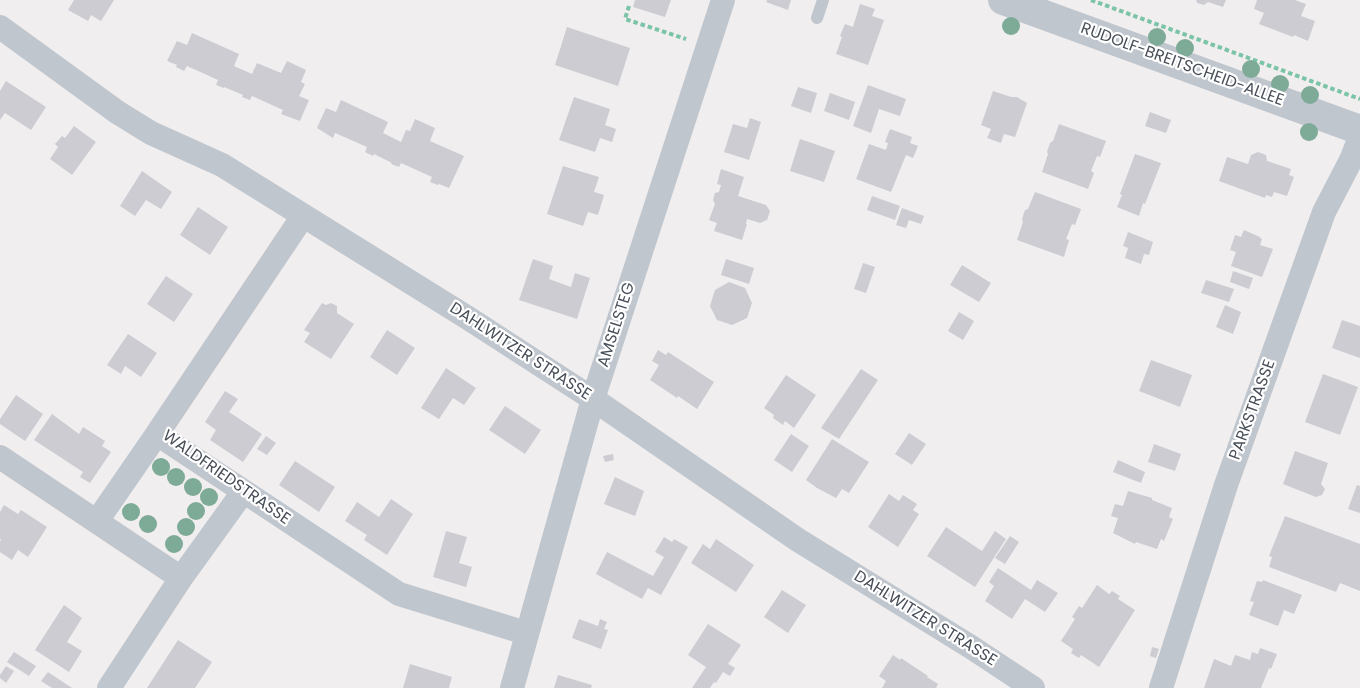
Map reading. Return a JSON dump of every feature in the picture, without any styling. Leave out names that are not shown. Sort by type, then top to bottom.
[{"type":"street","name":"AMSELSTEG","points":[[512,688],[593,399],[723,0]]},
{"type":"street","name":"RUDOLF-BREITSCHEID-ALLEE","points":[[1003,0],[1360,130]]},
{"type":"street","name":"DAHLWITZER STRASSE","points":[[0,27],[125,117],[151,133],[222,165],[468,318],[593,399],[798,540],[1033,688]]},
{"type":"street","name":"PARKSTRASSE","points":[[1161,688],[1226,485],[1320,223],[1352,160],[1360,137]]},
{"type":"street","name":"WALDFRIEDSTRASSE","points":[[303,216],[157,434],[399,594],[526,633]]},
{"type":"street","points":[[97,521],[157,434]]},
{"type":"street","points":[[0,457],[181,578]]},
{"type":"street","points":[[109,688],[181,578],[243,492]]},
{"type":"lane","points":[[817,18],[823,0]]},
{"type":"path","points":[[1091,0],[1360,99]]},
{"type":"path","points":[[629,6],[625,19],[692,41]]},
{"type":"building","points":[[74,0],[114,0],[101,21],[91,15],[88,21],[68,10]]},
{"type":"building","points":[[635,0],[671,0],[665,17],[633,7]]},
{"type":"building","points":[[767,0],[791,0],[788,10],[766,2]]},
{"type":"building","points":[[1196,0],[1226,0],[1223,7],[1208,2],[1204,5],[1197,3]]},
{"type":"building","points":[[1257,0],[1295,0],[1306,4],[1301,16],[1315,21],[1308,41],[1259,24],[1264,13],[1254,9]]},
{"type":"building","points":[[860,4],[875,9],[872,16],[884,20],[868,65],[836,54],[845,24],[853,27]]},
{"type":"building","points":[[567,27],[630,48],[618,86],[555,65]]},
{"type":"building","points":[[192,33],[239,54],[234,66],[252,74],[257,63],[281,73],[287,61],[306,70],[301,82],[305,84],[299,96],[309,100],[300,121],[281,114],[283,110],[252,96],[250,100],[216,85],[218,80],[187,66],[184,71],[167,61],[177,41],[187,45]]},
{"type":"building","points":[[6,81],[46,107],[31,130],[5,113],[0,120],[0,91]]},
{"type":"building","points":[[868,85],[906,99],[900,116],[879,109],[871,133],[853,126]]},
{"type":"building","points":[[798,87],[817,93],[811,113],[791,106]]},
{"type":"building","points":[[993,91],[1017,97],[1027,103],[1015,137],[1004,134],[1001,143],[987,138],[991,129],[981,125]]},
{"type":"building","points":[[830,93],[855,102],[849,120],[824,111]]},
{"type":"building","points":[[574,97],[610,109],[605,125],[616,129],[612,142],[600,138],[595,152],[559,140]]},
{"type":"building","points":[[341,100],[388,122],[383,133],[401,142],[406,130],[410,131],[415,119],[435,128],[430,141],[464,156],[449,188],[430,182],[432,177],[401,163],[399,167],[374,154],[373,156],[365,152],[367,147],[335,133],[333,138],[317,128],[326,108],[336,112]]},
{"type":"building","points":[[1150,112],[1171,120],[1166,133],[1145,126]]},
{"type":"building","points":[[750,118],[761,122],[749,160],[724,152],[733,124],[747,128]]},
{"type":"building","points":[[1059,124],[1106,141],[1091,171],[1094,173],[1088,189],[1042,172],[1050,143],[1053,141]]},
{"type":"building","points":[[74,126],[96,142],[72,175],[50,159],[58,147],[55,144],[62,136],[65,138]]},
{"type":"building","points":[[890,129],[912,137],[910,143],[918,146],[913,158],[906,155],[891,192],[856,179],[869,144],[886,150],[888,143],[885,142]]},
{"type":"building","points":[[800,139],[835,151],[824,182],[790,171]]},
{"type":"building","points":[[1258,152],[1266,155],[1267,161],[1291,169],[1289,175],[1294,177],[1287,196],[1274,192],[1272,197],[1266,195],[1265,198],[1219,181],[1227,157],[1248,164],[1251,155]]},
{"type":"building","points":[[1135,154],[1161,163],[1139,216],[1117,207]]},
{"type":"building","points":[[563,166],[599,177],[594,192],[604,195],[598,215],[588,212],[583,226],[547,214]]},
{"type":"building","points":[[721,169],[744,177],[738,196],[766,205],[770,211],[767,220],[760,223],[747,219],[742,240],[714,231],[717,223],[709,220],[715,204],[713,200],[715,193],[719,192],[721,185],[717,184]]},
{"type":"building","points":[[142,171],[172,192],[161,209],[146,200],[135,216],[120,206]]},
{"type":"building","points":[[1035,192],[1081,209],[1066,239],[1069,240],[1064,257],[1017,240],[1025,210],[1028,209]]},
{"type":"building","points":[[872,196],[900,206],[895,220],[867,210]]},
{"type":"building","points":[[198,207],[228,227],[210,255],[180,235]]},
{"type":"building","points":[[902,208],[924,216],[921,224],[909,220],[906,228],[896,225]]},
{"type":"building","points":[[1244,230],[1260,237],[1262,239],[1260,245],[1273,249],[1262,277],[1231,266],[1236,252],[1230,250],[1235,235],[1241,237]]},
{"type":"building","points":[[1128,232],[1153,242],[1149,255],[1144,254],[1141,264],[1125,258],[1128,248],[1123,246]]},
{"type":"building","points":[[533,259],[553,266],[549,279],[571,287],[575,273],[590,278],[577,319],[519,300]]},
{"type":"building","points":[[726,259],[754,268],[749,284],[721,275]]},
{"type":"building","points":[[863,263],[875,267],[866,293],[854,289]]},
{"type":"building","points":[[962,265],[991,283],[979,302],[950,285]]},
{"type":"building","points":[[1233,271],[1253,278],[1249,289],[1230,282]]},
{"type":"building","points":[[166,276],[193,294],[174,322],[147,304]]},
{"type":"building","points":[[1206,280],[1234,289],[1229,302],[1201,293]]},
{"type":"building","points":[[729,282],[745,288],[752,303],[747,318],[732,325],[717,320],[710,306],[715,290]]},
{"type":"building","points":[[322,303],[337,306],[337,313],[354,324],[331,359],[304,342],[310,333],[304,330]]},
{"type":"building","points":[[1225,305],[1241,312],[1233,334],[1216,327]]},
{"type":"building","points":[[959,312],[974,321],[963,340],[948,331]]},
{"type":"building","points":[[1342,320],[1360,326],[1360,358],[1332,348]]},
{"type":"building","points":[[387,330],[415,348],[397,375],[370,357]]},
{"type":"building","points":[[128,334],[157,353],[141,377],[125,366],[121,374],[107,365]]},
{"type":"building","points":[[658,350],[666,355],[668,352],[714,382],[697,409],[650,380],[659,365],[652,361]]},
{"type":"building","points":[[1151,360],[1192,375],[1180,407],[1139,391]]},
{"type":"building","points":[[446,368],[476,388],[464,405],[453,398],[439,419],[421,408]]},
{"type":"building","points":[[861,369],[878,380],[839,439],[821,428]]},
{"type":"building","points":[[1323,374],[1358,387],[1340,435],[1305,422]]},
{"type":"building","points":[[786,375],[816,395],[794,428],[785,421],[783,425],[764,408]]},
{"type":"building","points":[[225,391],[238,399],[229,412],[262,434],[243,462],[210,440],[216,430],[205,422]]},
{"type":"building","points":[[16,395],[43,414],[25,441],[0,424],[0,419]]},
{"type":"building","points":[[505,406],[541,430],[525,454],[489,430]]},
{"type":"building","points":[[52,414],[79,434],[83,427],[105,441],[102,446],[111,452],[90,483],[80,477],[83,472],[34,440]]},
{"type":"building","points":[[909,433],[926,444],[912,465],[895,454]]},
{"type":"building","points":[[791,434],[809,446],[792,472],[774,460]]},
{"type":"building","points":[[266,436],[276,443],[267,455],[257,449]]},
{"type":"building","points":[[832,439],[869,462],[849,493],[842,489],[836,498],[806,480]]},
{"type":"building","points":[[1154,444],[1181,454],[1175,471],[1148,462]]},
{"type":"building","points":[[1295,451],[1328,463],[1321,484],[1325,489],[1322,495],[1316,497],[1283,484]]},
{"type":"building","points":[[613,454],[614,460],[605,462],[603,456]]},
{"type":"building","points":[[1118,460],[1145,472],[1141,483],[1113,472]]},
{"type":"building","points":[[295,461],[335,487],[319,512],[279,485]]},
{"type":"building","points":[[615,477],[644,491],[635,516],[604,504]]},
{"type":"building","points":[[1357,485],[1360,486],[1360,513],[1348,509]]},
{"type":"building","points":[[1128,491],[1152,498],[1172,508],[1169,517],[1173,519],[1164,541],[1161,539],[1157,549],[1136,542],[1135,544],[1113,533],[1118,518],[1111,516],[1115,504],[1123,506]]},
{"type":"building","points":[[889,494],[899,501],[903,495],[917,504],[913,510],[919,514],[898,547],[868,527]]},
{"type":"building","points":[[391,499],[413,514],[387,555],[364,540],[367,535],[345,521],[357,502],[379,517]]},
{"type":"building","points":[[4,505],[18,514],[21,510],[47,527],[28,557],[18,550],[12,560],[0,552],[0,512]]},
{"type":"building","points":[[1285,516],[1360,544],[1360,591],[1340,583],[1336,592],[1269,567],[1272,557],[1269,556]]},
{"type":"building","points":[[946,527],[982,551],[995,531],[1006,539],[975,587],[927,556]]},
{"type":"building","points":[[446,531],[467,537],[459,563],[472,567],[466,587],[433,577]]},
{"type":"building","points":[[1010,536],[1019,542],[1005,564],[995,558]]},
{"type":"building","points":[[664,537],[672,542],[674,539],[688,547],[661,595],[648,588],[642,599],[596,574],[607,552],[653,576],[664,557],[655,552]]},
{"type":"building","points":[[716,539],[754,565],[736,592],[691,563],[703,544],[710,549]]},
{"type":"building","points":[[998,568],[1031,590],[1037,580],[1058,593],[1045,612],[1025,599],[1012,619],[985,601],[994,586],[989,582]]},
{"type":"building","points":[[1263,580],[1302,595],[1294,614],[1284,610],[1278,626],[1249,615],[1254,602],[1250,601],[1257,581],[1262,582]]},
{"type":"building","points":[[1097,585],[1109,594],[1112,591],[1120,596],[1118,599],[1135,610],[1099,667],[1081,655],[1079,658],[1071,653],[1073,649],[1061,641],[1075,619],[1072,617],[1079,606],[1082,608]]},
{"type":"building","points":[[782,590],[806,605],[788,633],[764,617]]},
{"type":"building","points":[[64,605],[82,618],[67,642],[82,651],[69,672],[35,650]]},
{"type":"building","points":[[579,619],[598,626],[600,619],[607,622],[604,629],[608,630],[601,649],[572,638]]},
{"type":"building","points":[[708,624],[741,645],[728,664],[735,668],[730,676],[723,672],[710,688],[692,688],[706,667],[688,655]]},
{"type":"building","points":[[178,640],[212,662],[195,688],[147,688]]},
{"type":"building","points":[[1152,647],[1159,649],[1156,658],[1150,656]]},
{"type":"building","points":[[1260,648],[1277,654],[1261,688],[1204,688],[1214,659],[1231,666],[1235,655],[1250,660],[1252,652],[1258,654]]},
{"type":"building","points":[[14,652],[36,666],[29,676],[7,662]]},
{"type":"building","points":[[893,655],[928,676],[938,684],[936,688],[882,688],[886,681],[879,676]]},
{"type":"building","points":[[410,664],[452,677],[449,688],[403,688]]},
{"type":"building","points":[[6,666],[14,671],[6,683],[0,675]]},
{"type":"building","points":[[48,672],[72,688],[52,688],[41,681]]},
{"type":"building","points":[[558,675],[592,685],[591,688],[554,688]]}]
